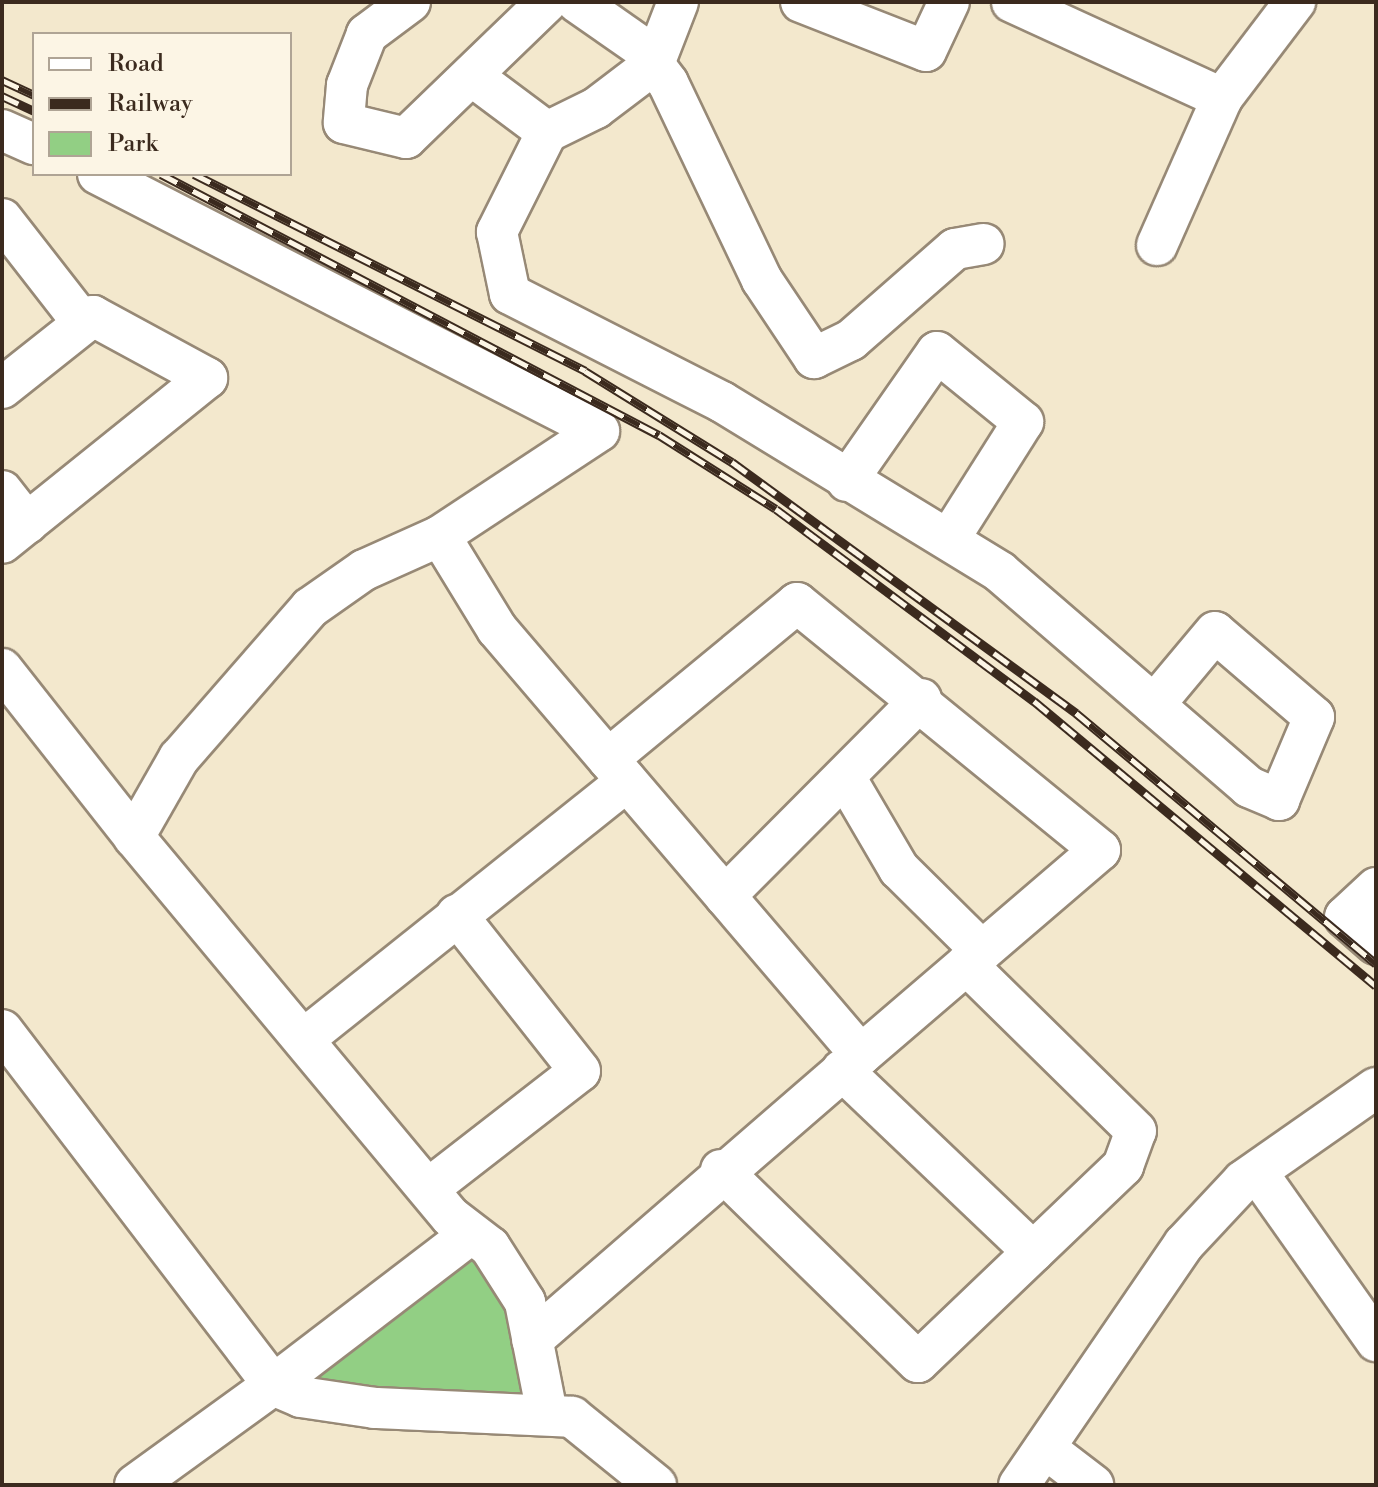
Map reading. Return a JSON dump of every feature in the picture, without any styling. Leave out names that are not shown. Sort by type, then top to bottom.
[{"type":"street","points":[[410,2],[367,34],[347,85],[344,123],[406,138],[547,2]]},
{"type":"street","points":[[577,2],[654,64],[762,280],[814,358],[851,340],[955,249],[984,244]]},
{"type":"street","points":[[678,2],[654,64],[596,108],[547,132],[497,232],[510,294],[722,402],[847,481],[949,539],[1000,572],[1154,705]]},
{"type":"street","points":[[801,2],[926,51],[949,2]]},
{"type":"street","points":[[1012,2],[1071,13],[1222,98]]},
{"type":"street","points":[[1157,245],[1222,98],[1295,2]]},
{"type":"street","points":[[472,76],[547,132]]},
{"type":"street","points":[[2,130],[32,143]]},
{"type":"street","points":[[102,176],[599,431],[440,536],[364,570],[310,608],[179,758],[134,837]]},
{"type":"street","points":[[2,219],[83,323]]},
{"type":"street","points":[[2,388],[93,316],[207,378],[14,533],[2,491]]},
{"type":"street","points":[[847,481],[937,352],[1023,422],[949,539]]},
{"type":"street","points":[[440,536],[497,629],[725,896],[852,1062],[1033,1252]]},
{"type":"street","points":[[304,1039],[457,915],[797,603],[921,699],[1100,850],[721,1170],[532,1340]]},
{"type":"street","points":[[2,669],[134,837],[428,1189],[469,1235],[490,1247],[525,1302],[547,1413]]},
{"type":"street","points":[[725,896],[921,699]]},
{"type":"street","points":[[721,1170],[918,1362],[1123,1166],[1136,1131],[974,958],[899,869],[845,777]]},
{"type":"street","points":[[1376,888],[1345,917],[1376,944]]},
{"type":"street","points":[[428,1189],[580,1071],[457,915]]},
{"type":"street","points":[[2,1030],[273,1385],[375,1408],[547,1413],[572,1417],[656,1485]]},
{"type":"street","points":[[1019,1485],[1184,1244],[1257,1172],[1376,1088]]},
{"type":"street","points":[[1257,1172],[1376,1341]]},
{"type":"street","points":[[135,1485],[273,1385],[469,1235]]},
{"type":"street","points":[[1045,1448],[1093,1485]]},
{"type":"green space","points":[[459,1251],[487,1261],[514,1304],[529,1387],[521,1394],[374,1392],[313,1377]]},
{"type":"railway","points":[[2,80],[32,94]]},
{"type":"railway","points":[[2,96],[32,110]]},
{"type":"railway","points":[[165,176],[659,435],[776,509],[1034,701],[1376,986]]},
{"type":"railway","points":[[198,176],[585,371],[732,462],[1076,713],[1376,964]]}]
